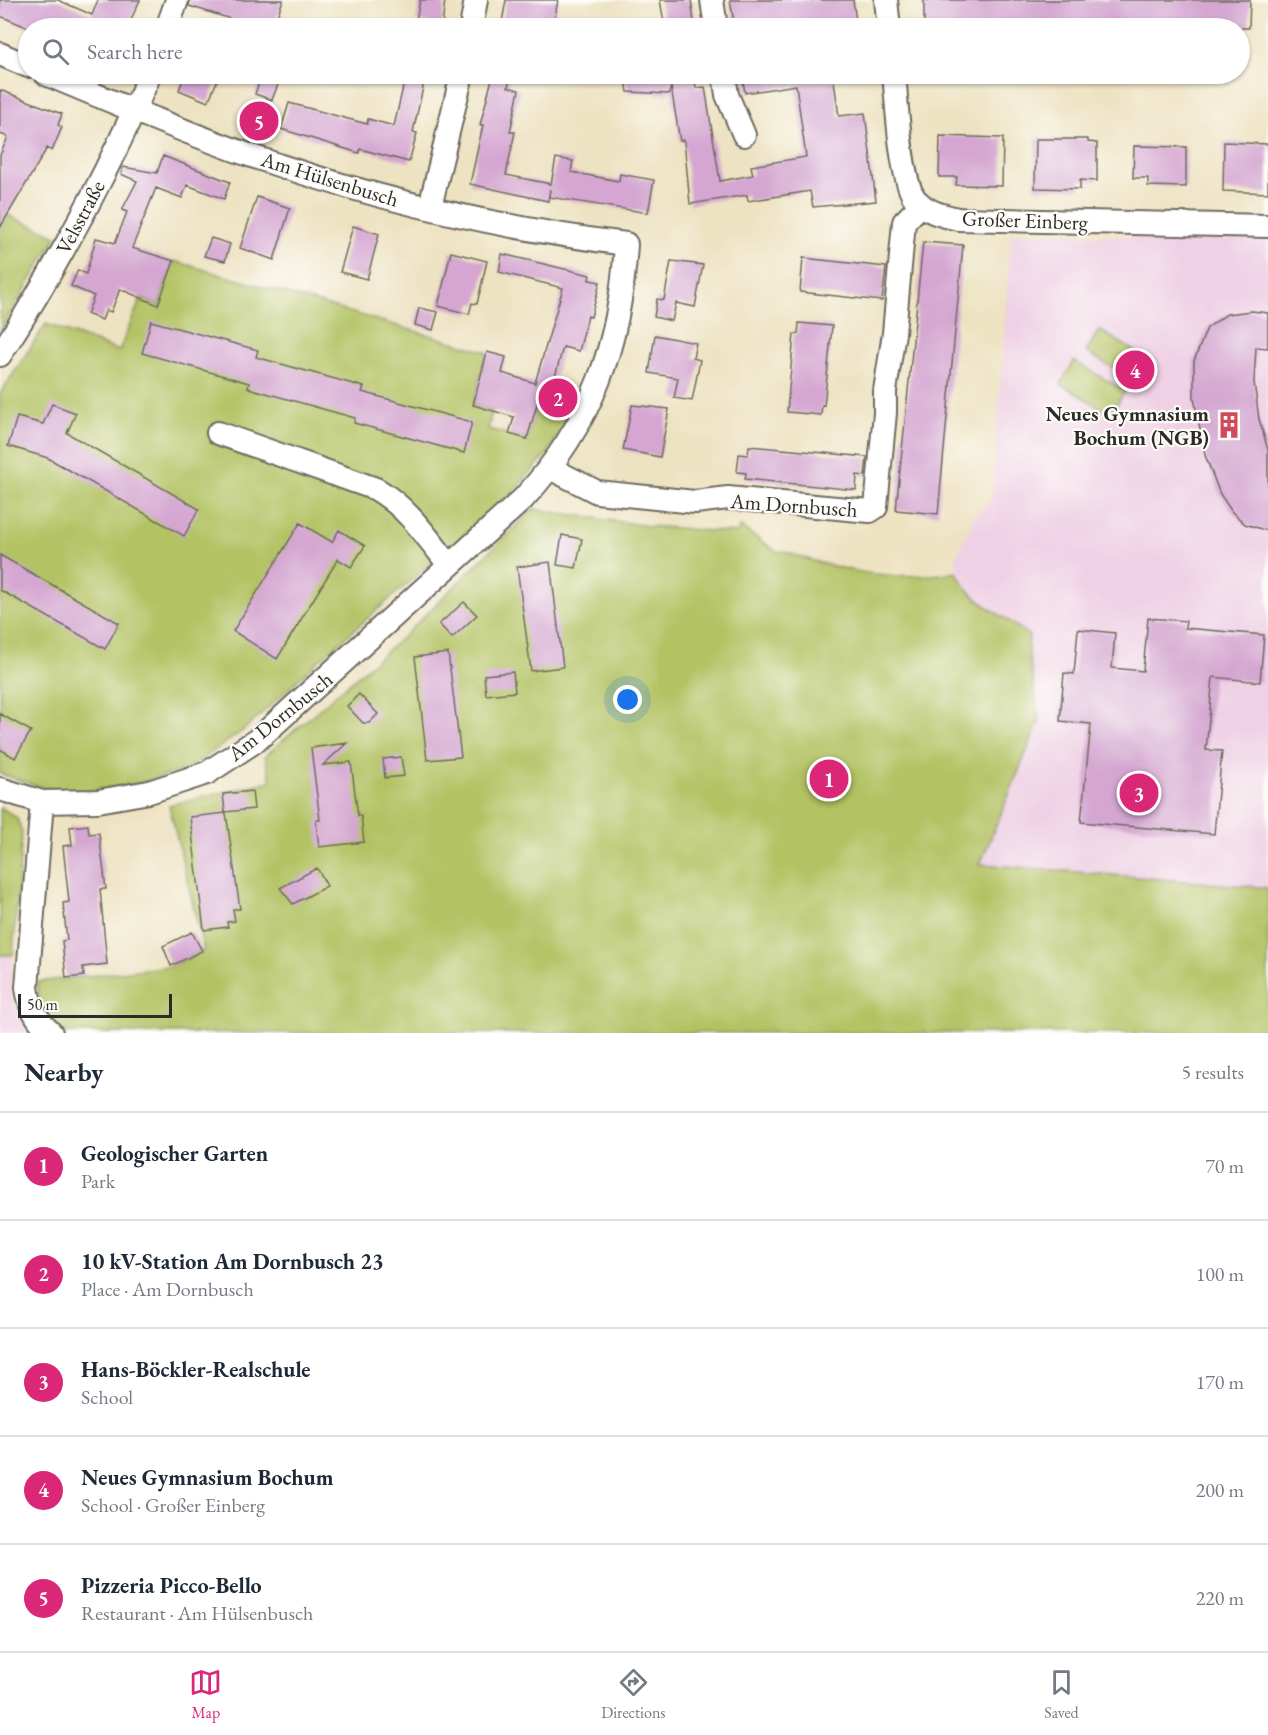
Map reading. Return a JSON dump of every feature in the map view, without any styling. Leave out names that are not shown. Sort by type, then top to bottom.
[{"type":"street","points":[[171,18],[177,0]]},
{"type":"street","points":[[473,18],[476,0]]},
{"type":"street","points":[[712,0],[715,18]]},
{"type":"street","points":[[886,0],[888,18]]},
{"type":"street","points":[[0,54],[18,62]]},
{"type":"street","name":"Am Hülsenbusch","points":[[70,84],[250,155],[336,183],[517,227],[626,244]]},
{"type":"street","name":"Velsstraße","points":[[0,355],[67,243],[146,84]]},
{"type":"street","points":[[430,207],[460,84]]},
{"type":"street","points":[[726,84],[727,94],[744,135]]},
{"type":"street","points":[[895,84],[907,182],[909,191],[921,205]]},
{"type":"street","name":"Großer Einberg","points":[[921,205],[935,214],[958,219],[1268,226]]},
{"type":"street","name":"Am Dornbusch","points":[[550,468],[597,492],[695,502],[728,498],[870,511],[876,507],[885,391],[894,333],[904,222],[921,205]]},
{"type":"street","name":"Am Dornbusch","points":[[0,789],[42,802],[98,801],[118,798],[159,789],[207,773],[256,740],[523,499],[550,468],[579,422],[605,366],[613,342],[623,291],[626,244]]},
{"type":"street","points":[[218,433],[376,489],[394,499],[449,565]]},
{"type":"street","points":[[42,802],[27,987],[29,1002],[36,1017],[51,1033]]},
{"type":"shaded area","points":[[1011,233],[1268,240],[1268,888],[980,864],[1039,721],[1028,648],[1029,636],[975,599],[963,586],[957,572],[956,559],[974,516],[992,500]]},
{"type":"shaded area","points":[[0,955],[13,955],[11,985],[14,1007],[29,1033],[0,1033]]},
{"type":"green space","points":[[0,212],[57,236],[0,331]]},
{"type":"green space","points":[[174,261],[487,352],[473,405],[492,411],[488,429],[527,439],[543,383],[582,395],[548,453],[513,492],[317,662],[244,730],[188,769],[133,785],[81,792],[44,788],[0,774],[0,394],[46,324],[119,351],[141,298],[158,305]]},
{"type":"green space","points":[[1099,330],[1145,357],[1131,379],[1086,352]]},
{"type":"green space","points":[[1074,361],[1125,391],[1111,414],[1061,384]]},
{"type":"green space","points":[[533,509],[649,526],[736,533],[741,527],[777,552],[783,551],[826,565],[868,573],[911,576],[957,572],[971,593],[980,601],[1029,636],[1028,648],[1039,722],[980,864],[1268,888],[1268,1033],[66,1033],[54,1024],[41,1004],[38,982],[171,966],[204,950],[169,805],[271,781],[265,756],[405,635]]},
{"type":"green space","points":[[0,807],[17,818],[22,833],[13,955],[0,955]]},
{"type":"building","points":[[0,0],[58,0],[92,15],[98,0],[140,0],[132,18],[18,18],[18,23],[0,16]]},
{"type":"building","points":[[190,0],[283,0],[277,18],[228,18],[189,6]]},
{"type":"building","points":[[420,0],[445,0],[443,18],[417,18]]},
{"type":"building","points":[[506,0],[558,0],[555,18],[503,18]]},
{"type":"building","points":[[660,0],[691,0],[694,18],[663,18]]},
{"type":"building","points":[[730,0],[853,0],[856,18],[733,18]]},
{"type":"building","points":[[924,0],[1250,0],[1249,18],[924,18]]},
{"type":"building","points":[[181,84],[216,84],[208,102],[179,90]]},
{"type":"building","points":[[258,84],[278,84],[272,100],[255,94]]},
{"type":"building","points":[[404,84],[424,84],[413,132],[417,133],[409,162],[360,149],[359,153],[281,129],[289,103],[367,124],[368,119],[394,126]]},
{"type":"building","points":[[491,84],[509,84],[508,87],[519,90],[510,132],[515,132],[506,175],[551,184],[556,158],[573,161],[571,172],[619,181],[620,174],[654,180],[648,213],[549,197],[550,189],[548,201],[470,184],[483,125],[480,125]]},
{"type":"building","points":[[627,84],[695,84],[696,88],[705,87],[720,181],[753,175],[751,166],[806,157],[796,85],[745,93],[744,84],[834,84],[839,116],[865,113],[876,201],[813,207],[810,191],[748,201],[747,195],[690,204],[684,140],[680,141],[671,87],[669,94],[628,92]]},
{"type":"building","points":[[0,90],[62,114],[58,125],[62,127],[52,151],[47,148],[0,228],[0,155],[8,137],[0,134]]},
{"type":"building","points":[[940,136],[1003,138],[1002,186],[956,185],[957,177],[939,177]]},
{"type":"building","points":[[1036,139],[1088,139],[1088,142],[1097,143],[1097,181],[1080,180],[1080,189],[1035,188]]},
{"type":"building","points":[[1224,142],[1268,144],[1268,193],[1223,191]]},
{"type":"building","points":[[1134,146],[1186,147],[1186,187],[1148,186],[1148,178],[1133,178]]},
{"type":"building","points":[[163,156],[230,182],[224,199],[187,185],[182,198],[156,188],[132,248],[174,261],[158,305],[120,289],[111,312],[106,310],[102,320],[87,314],[94,296],[71,286],[78,270],[86,274],[96,238],[115,243],[127,212],[122,210],[137,181],[121,174],[123,167],[157,173]]},
{"type":"building","points":[[257,197],[290,208],[274,260],[240,248]]},
{"type":"building","points":[[353,226],[379,234],[367,279],[340,272]]},
{"type":"building","points":[[211,238],[230,244],[225,261],[204,256]]},
{"type":"building","points":[[923,242],[963,245],[938,514],[896,510]]},
{"type":"building","points":[[451,252],[487,261],[477,304],[472,303],[469,314],[438,306]]},
{"type":"building","points":[[502,254],[590,275],[589,280],[600,282],[579,351],[563,347],[552,388],[568,392],[564,408],[538,401],[527,439],[509,434],[514,417],[473,405],[487,352],[506,357],[502,373],[535,383],[563,288],[499,272]]},
{"type":"building","points":[[803,258],[886,267],[882,301],[800,292]]},
{"type":"building","points":[[671,261],[703,265],[695,307],[676,303],[672,321],[654,317],[657,299],[664,300]]},
{"type":"building","points":[[419,308],[438,312],[433,330],[415,325]]},
{"type":"building","name":"Neues Gymnasium Bochum (NGB)","points":[[1252,311],[1268,313],[1268,348],[1256,347],[1254,382],[1259,419],[1268,450],[1268,531],[1245,524],[1232,512],[1220,494],[1205,455],[1194,398],[1194,361],[1207,328],[1227,314]]},
{"type":"building","points":[[151,321],[258,350],[256,357],[364,387],[362,392],[472,422],[464,453],[354,423],[355,418],[248,388],[249,383],[142,353]]},
{"type":"building","points":[[799,323],[832,326],[824,406],[822,405],[821,415],[787,412],[794,334],[798,334]]},
{"type":"building","points":[[655,335],[696,343],[693,358],[700,360],[692,401],[674,398],[678,378],[649,373]]},
{"type":"building","points":[[52,404],[76,413],[67,433],[199,509],[184,536],[48,458],[8,446],[17,417],[43,424]]},
{"type":"building","points":[[632,405],[669,409],[660,457],[623,450]]},
{"type":"building","points":[[749,446],[867,457],[865,476],[857,475],[856,490],[745,479],[746,473],[737,472],[739,454],[748,455]]},
{"type":"building","points":[[300,523],[332,542],[339,530],[365,546],[351,567],[338,559],[277,659],[233,631]]},
{"type":"building","points":[[562,535],[582,539],[576,568],[557,565]]},
{"type":"building","points":[[0,555],[119,623],[105,649],[0,590]]},
{"type":"building","points":[[550,562],[563,667],[531,671],[517,567]]},
{"type":"building","points":[[464,602],[477,615],[452,638],[439,624]]},
{"type":"building","points":[[1148,618],[1186,621],[1185,628],[1264,635],[1260,682],[1213,677],[1206,750],[1222,751],[1214,834],[1081,822],[1091,724],[1060,721],[1064,673],[1074,674],[1078,629],[1115,633],[1112,668],[1143,671]]},
{"type":"building","points":[[448,653],[461,757],[427,760],[415,657]]},
{"type":"building","points":[[513,672],[515,692],[486,695],[484,675]]},
{"type":"building","points":[[359,694],[378,714],[369,723],[363,723],[347,706]]},
{"type":"building","points":[[0,714],[31,731],[15,758],[0,749]]},
{"type":"building","points":[[347,743],[323,765],[351,762],[364,842],[319,847],[316,820],[320,820],[311,748]]},
{"type":"building","points":[[401,757],[404,776],[385,778],[383,759]]},
{"type":"building","points":[[252,791],[254,809],[225,812],[223,794]]},
{"type":"building","points":[[226,813],[240,909],[233,909],[235,921],[227,922],[228,927],[204,930],[190,817]]},
{"type":"building","points":[[88,825],[89,834],[99,833],[106,889],[100,889],[107,964],[83,967],[84,976],[66,978],[62,941],[67,940],[63,903],[69,902],[63,846],[72,845],[70,827]]},
{"type":"building","points":[[317,868],[327,886],[293,904],[280,888]]},
{"type":"building","points":[[192,932],[202,951],[171,966],[163,946]]},
{"type":"place","name":"Pizzeria Picco-Bello","points":[[259,121]]},
{"type":"place","name":"Neues Gymnasium Bochum","points":[[1135,370]]},
{"type":"place","name":"10 kV-Station Am Dornbusch 23","points":[[558,398]]},
{"type":"place","name":"Neues Gymnasium Bochum (NGB)","points":[[1229,425]]},
{"type":"place","name":"Geologischer Garten","points":[[829,779]]},
{"type":"place","name":"Hans-Böckler-Realschule","points":[[1139,793]]}]
